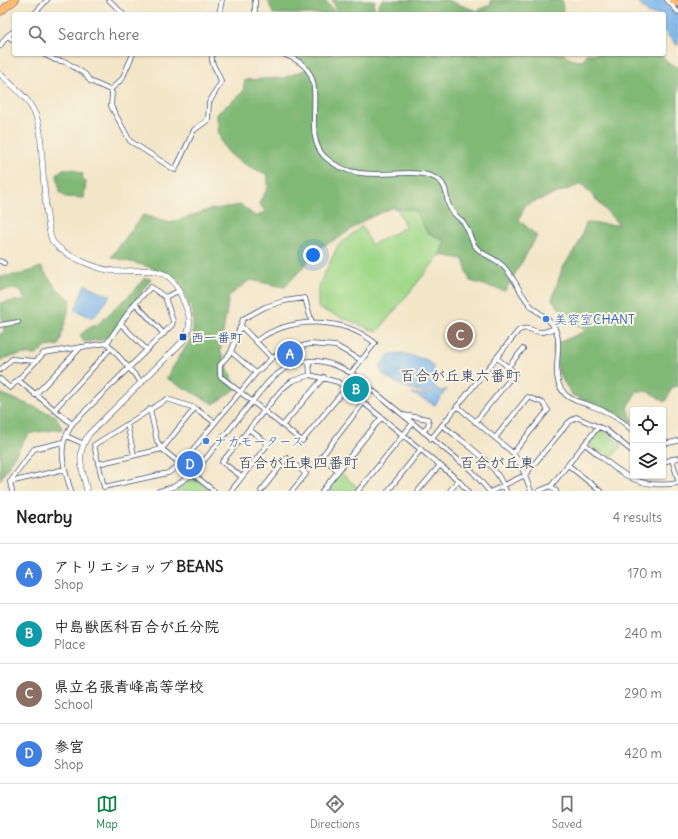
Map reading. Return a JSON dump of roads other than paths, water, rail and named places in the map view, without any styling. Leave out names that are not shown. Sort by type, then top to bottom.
[{"type":"highway","points":[[0,12],[15,0]]},
{"type":"main road","points":[[672,0],[678,4]]},
{"type":"street","points":[[36,12],[47,0]]},
{"type":"street","points":[[110,0],[121,12]]},
{"type":"street","points":[[219,12],[222,0]]},
{"type":"street","points":[[255,0],[255,12]]},
{"type":"street","points":[[667,0],[678,12]]},
{"type":"street","points":[[0,46],[7,36],[12,32]]},
{"type":"street","points":[[7,36],[12,39]]},
{"type":"street","points":[[47,56],[55,60],[66,62],[86,74],[90,81],[110,90],[112,93],[111,106],[130,141],[175,170],[194,130],[208,120],[209,103],[222,82],[212,64],[212,56]]},
{"type":"street","points":[[110,90],[122,79],[132,56]]},
{"type":"street","points":[[286,56],[304,66],[310,74],[315,105],[314,138],[316,145],[325,157],[336,165],[361,174],[414,174],[431,176],[439,180],[446,191],[448,205],[451,212],[467,228],[476,247],[502,264],[527,302],[548,318],[555,328],[558,345],[557,374],[560,386],[565,394],[573,400],[614,415],[630,428]]},
{"type":"street","points":[[0,74],[27,99],[37,118],[40,131],[48,225],[53,242],[70,255],[99,268],[113,271],[158,272],[166,275],[174,281],[188,311],[190,321],[189,331],[178,347],[88,434],[82,443],[80,451],[81,464],[87,491]]},
{"type":"street","points":[[0,378],[10,388],[44,352],[107,343],[136,303],[151,287],[165,297],[173,321],[172,325],[128,366],[72,424],[63,442],[65,469],[71,491]]},
{"type":"street","points":[[165,297],[179,291]]},
{"type":"street","points":[[312,323],[305,298],[284,301],[265,307],[243,319],[242,326],[230,352],[220,365],[220,376],[302,441],[345,389]]},
{"type":"street","points":[[136,303],[164,334]]},
{"type":"street","points":[[0,325],[18,322]]},
{"type":"street","points":[[256,341],[279,328],[312,323],[342,326],[367,337],[375,343],[351,373]]},
{"type":"street","points":[[121,324],[146,349]]},
{"type":"street","points":[[242,326],[272,358]]},
{"type":"street","points":[[431,438],[522,328],[540,332],[555,328]]},
{"type":"street","points":[[107,343],[142,383]]},
{"type":"street","points":[[214,422],[195,408],[167,399],[150,409],[94,445],[104,488],[168,473],[180,465],[256,373],[272,358],[284,351],[310,344],[336,346],[361,360]]},
{"type":"street","points":[[35,395],[81,347]]},
{"type":"street","points":[[54,410],[111,348]]},
{"type":"street","points":[[508,367],[523,349]]},
{"type":"street","points":[[230,352],[256,373]]},
{"type":"street","points":[[475,422],[515,373],[497,358]]},
{"type":"street","points":[[0,370],[12,359],[35,361]]},
{"type":"street","points":[[309,360],[310,375]]},
{"type":"street","points":[[159,491],[173,487],[193,474],[269,381],[280,371],[290,365],[309,360],[335,364],[351,373],[472,471],[489,491]]},
{"type":"street","points":[[242,478],[222,462],[287,385],[292,381],[310,375],[324,377],[338,382],[458,480],[468,491]]},
{"type":"street","points":[[283,425],[324,377]]},
{"type":"street","points":[[18,380],[72,424]]},
{"type":"street","points":[[495,438],[528,397],[543,403],[548,410],[512,453]]},
{"type":"street","points":[[338,471],[322,456],[363,403]]},
{"type":"street","points":[[457,406],[512,453],[525,475],[531,491]]},
{"type":"street","points":[[98,464],[162,449],[195,408]]},
{"type":"street","points":[[150,409],[157,441],[162,449],[214,491]]},
{"type":"street","points":[[403,415],[428,419],[429,424],[423,432]]},
{"type":"street","points":[[492,491],[525,475],[568,423],[576,417],[606,430],[630,450]]},
{"type":"street","points":[[322,491],[381,418]]},
{"type":"street","points":[[360,490],[413,423]]},
{"type":"street","points":[[126,424],[134,455]]},
{"type":"street","points":[[442,425],[488,464],[506,491]]},
{"type":"street","points":[[539,491],[551,486],[598,427]]},
{"type":"street","points":[[231,491],[268,444],[250,430]]},
{"type":"street","points":[[66,436],[82,443]]},
{"type":"street","points":[[666,443],[678,441]]},
{"type":"street","points":[[12,491],[10,482],[34,449],[63,442]]},
{"type":"street","points":[[585,444],[627,478],[653,489],[678,481],[672,459]]},
{"type":"street","points":[[388,491],[421,449]]},
{"type":"street","points":[[261,491],[287,458],[306,474],[292,491]]},
{"type":"street","points":[[666,461],[678,458]]},
{"type":"street","points":[[418,491],[440,465]]},
{"type":"street","points":[[568,465],[600,491]]},
{"type":"street","points":[[10,482],[65,469]]},
{"type":"street","points":[[450,491],[458,480]]},
{"type":"street","points":[[551,486],[556,491]]},
{"type":"water","points":[[636,0],[663,0],[678,16],[678,46],[666,33],[666,12],[647,12]]},
{"type":"water","points":[[85,284],[102,293],[111,295],[95,316],[91,317],[75,310]]},
{"type":"water","points":[[402,353],[427,360],[433,366],[437,383],[435,387],[426,393],[421,392],[400,385],[382,373],[380,366],[389,355]]},
{"type":"water","points":[[436,388],[441,391],[447,389],[435,405],[411,393],[427,395]]},
{"type":"place","name":"美容室CHANT","points":[[546,319]]},
{"type":"place","name":"県立名張青峰高等学校","points":[[460,335]]},
{"type":"place","name":"西一番町","points":[[183,337]]},
{"type":"place","name":"アトリエショップ BEANS","points":[[290,354]]},
{"type":"place","name":"中島獣医科百合が丘分院","points":[[356,389]]},
{"type":"place","name":"ナカモータース","points":[[206,441]]},
{"type":"place","name":"参宮","points":[[190,464]]},
{"type":"district","name":"百合が丘東六番町","points":[[460,376]]},
{"type":"district","name":"百合が丘東四番町","points":[[298,463]]},
{"type":"district","name":"百合が丘東","points":[[497,463]]}]
